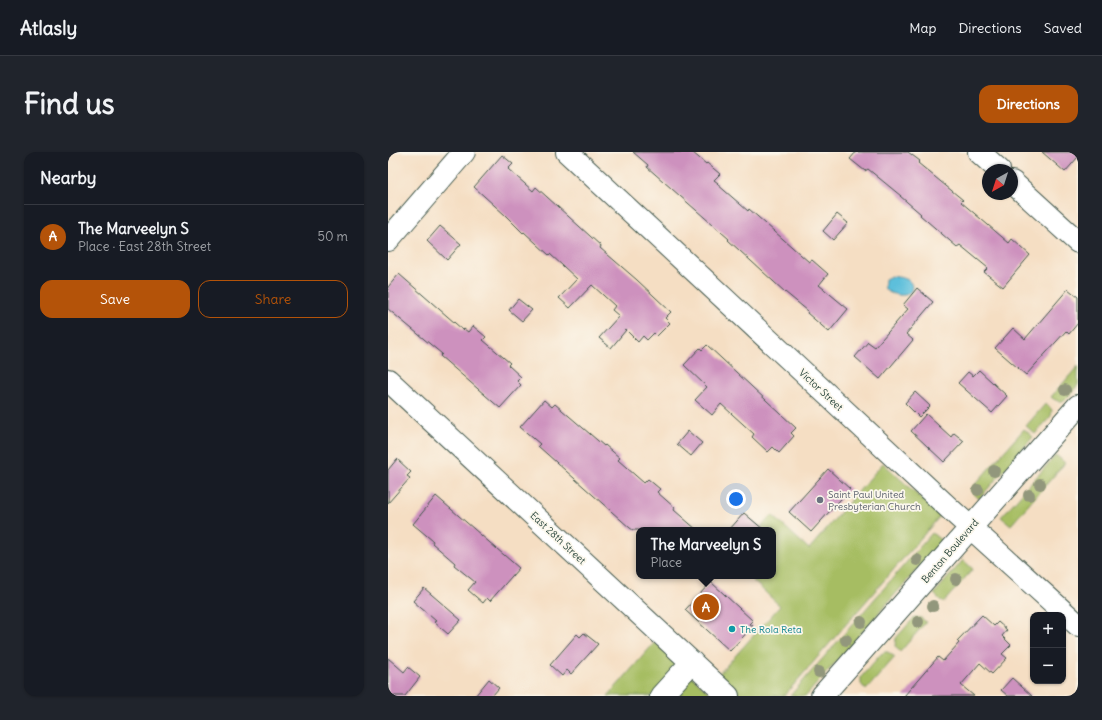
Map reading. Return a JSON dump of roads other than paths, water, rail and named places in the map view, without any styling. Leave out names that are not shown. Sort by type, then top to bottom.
[{"type":"street","points":[[388,240],[464,152]]},
{"type":"street","name":"Victor Street","points":[[567,152],[970,529],[1078,625]]},
{"type":"street","points":[[979,152],[992,164]]},
{"type":"street","points":[[1018,187],[1078,242]]},
{"type":"street","name":"East 28th Street","points":[[388,380],[728,696]]},
{"type":"street","name":"Benton Boulevard","points":[[822,696],[1078,406]]},
{"type":"street","points":[[661,696],[692,662]]},
{"type":"water","points":[[891,276],[908,280],[912,286],[910,292],[906,295],[899,295],[892,294],[887,291],[885,289],[885,279]]},
{"type":"place","name":"Saint Paul United Presbyterian Church","points":[[820,500]]},
{"type":"place","name":"The Marveelyn S","points":[[706,607]]},
{"type":"place","name":"The Rola Reta","points":[[732,629]]}]
